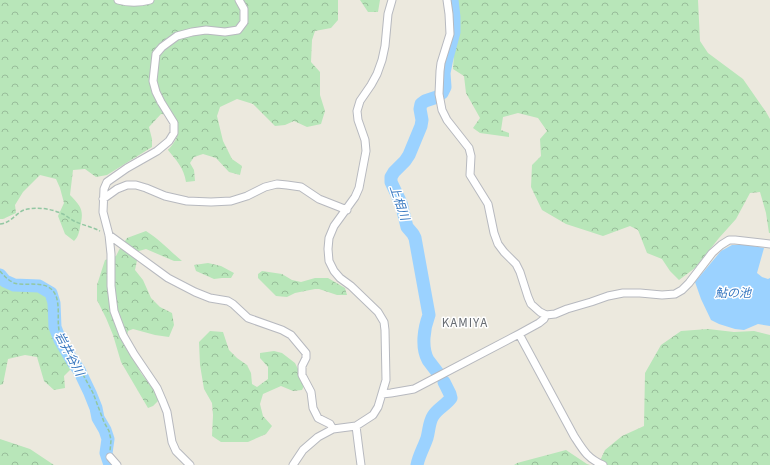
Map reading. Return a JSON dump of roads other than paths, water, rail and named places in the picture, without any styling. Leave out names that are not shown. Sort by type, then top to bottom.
[{"type":"street","points":[[118,0],[125,2],[141,2],[150,0]]},
{"type":"street","points":[[190,465],[176,451],[169,430],[164,402],[157,388],[123,335],[114,311],[111,286],[111,254],[109,235],[103,212],[104,189],[106,182],[157,151],[169,141],[174,133],[174,123],[156,92],[153,81],[156,54],[162,46],[177,36],[206,30],[225,32],[238,30],[244,22],[244,9],[239,0]]},
{"type":"street","points":[[293,465],[303,450],[318,437],[334,429],[356,426],[373,416],[378,407],[386,380],[384,322],[378,312],[351,286],[340,278],[329,261],[328,248],[329,238],[334,226],[347,210],[359,188],[366,151],[365,140],[358,120],[357,111],[360,101],[377,74],[382,60],[388,14],[392,0]]},
{"type":"street","points":[[447,0],[450,34],[441,63],[439,96],[442,110],[447,120],[469,148],[471,156],[470,175],[488,204],[494,233],[498,244],[516,264],[531,304],[540,312],[546,315],[555,314],[608,296],[623,293],[662,295],[675,294],[689,283],[712,253],[729,240],[770,244]]},
{"type":"street","points":[[103,199],[117,188],[127,184],[136,185],[165,196],[187,201],[211,202],[231,200],[247,196],[265,187],[277,184],[287,184],[301,187],[319,199],[347,210]]},
{"type":"street","points":[[109,235],[168,278],[210,298],[228,301],[248,318],[282,330],[291,335],[306,353],[306,358],[302,366],[302,375],[311,392],[313,408],[318,418],[330,424],[334,429]]},
{"type":"street","points":[[382,394],[414,389],[539,323],[546,315]]},
{"type":"street","points":[[519,334],[580,446],[593,461],[603,465]]},
{"type":"street","points":[[356,426],[361,465]]},
{"type":"street","points":[[110,457],[117,465]]},
{"type":"water","name":"鮎の池","points":[[732,245],[748,245],[764,248],[757,273],[762,277],[768,279],[770,278],[770,326],[758,324],[744,330],[719,324],[711,320],[701,299],[695,282],[721,251]]},
{"type":"waterway","name":"上相川","points":[[438,373],[428,360],[424,349],[425,332],[429,315],[415,238],[407,227],[401,203],[391,182],[391,177],[409,155],[421,126],[421,104],[437,97],[442,93],[445,87],[444,73],[454,32],[452,0]]},
{"type":"waterway","name":"岩井谷川","points":[[0,275],[5,281],[14,285],[39,286],[51,293],[54,303],[55,327],[60,340],[79,370],[90,393],[98,418],[108,439],[106,453],[109,462],[112,465]]},
{"type":"waterway","name":"上相川","points":[[417,465],[427,438],[432,418],[451,398],[444,382]]},
{"type":"district","name":"KAMIYA","points":[[465,323]]}]
